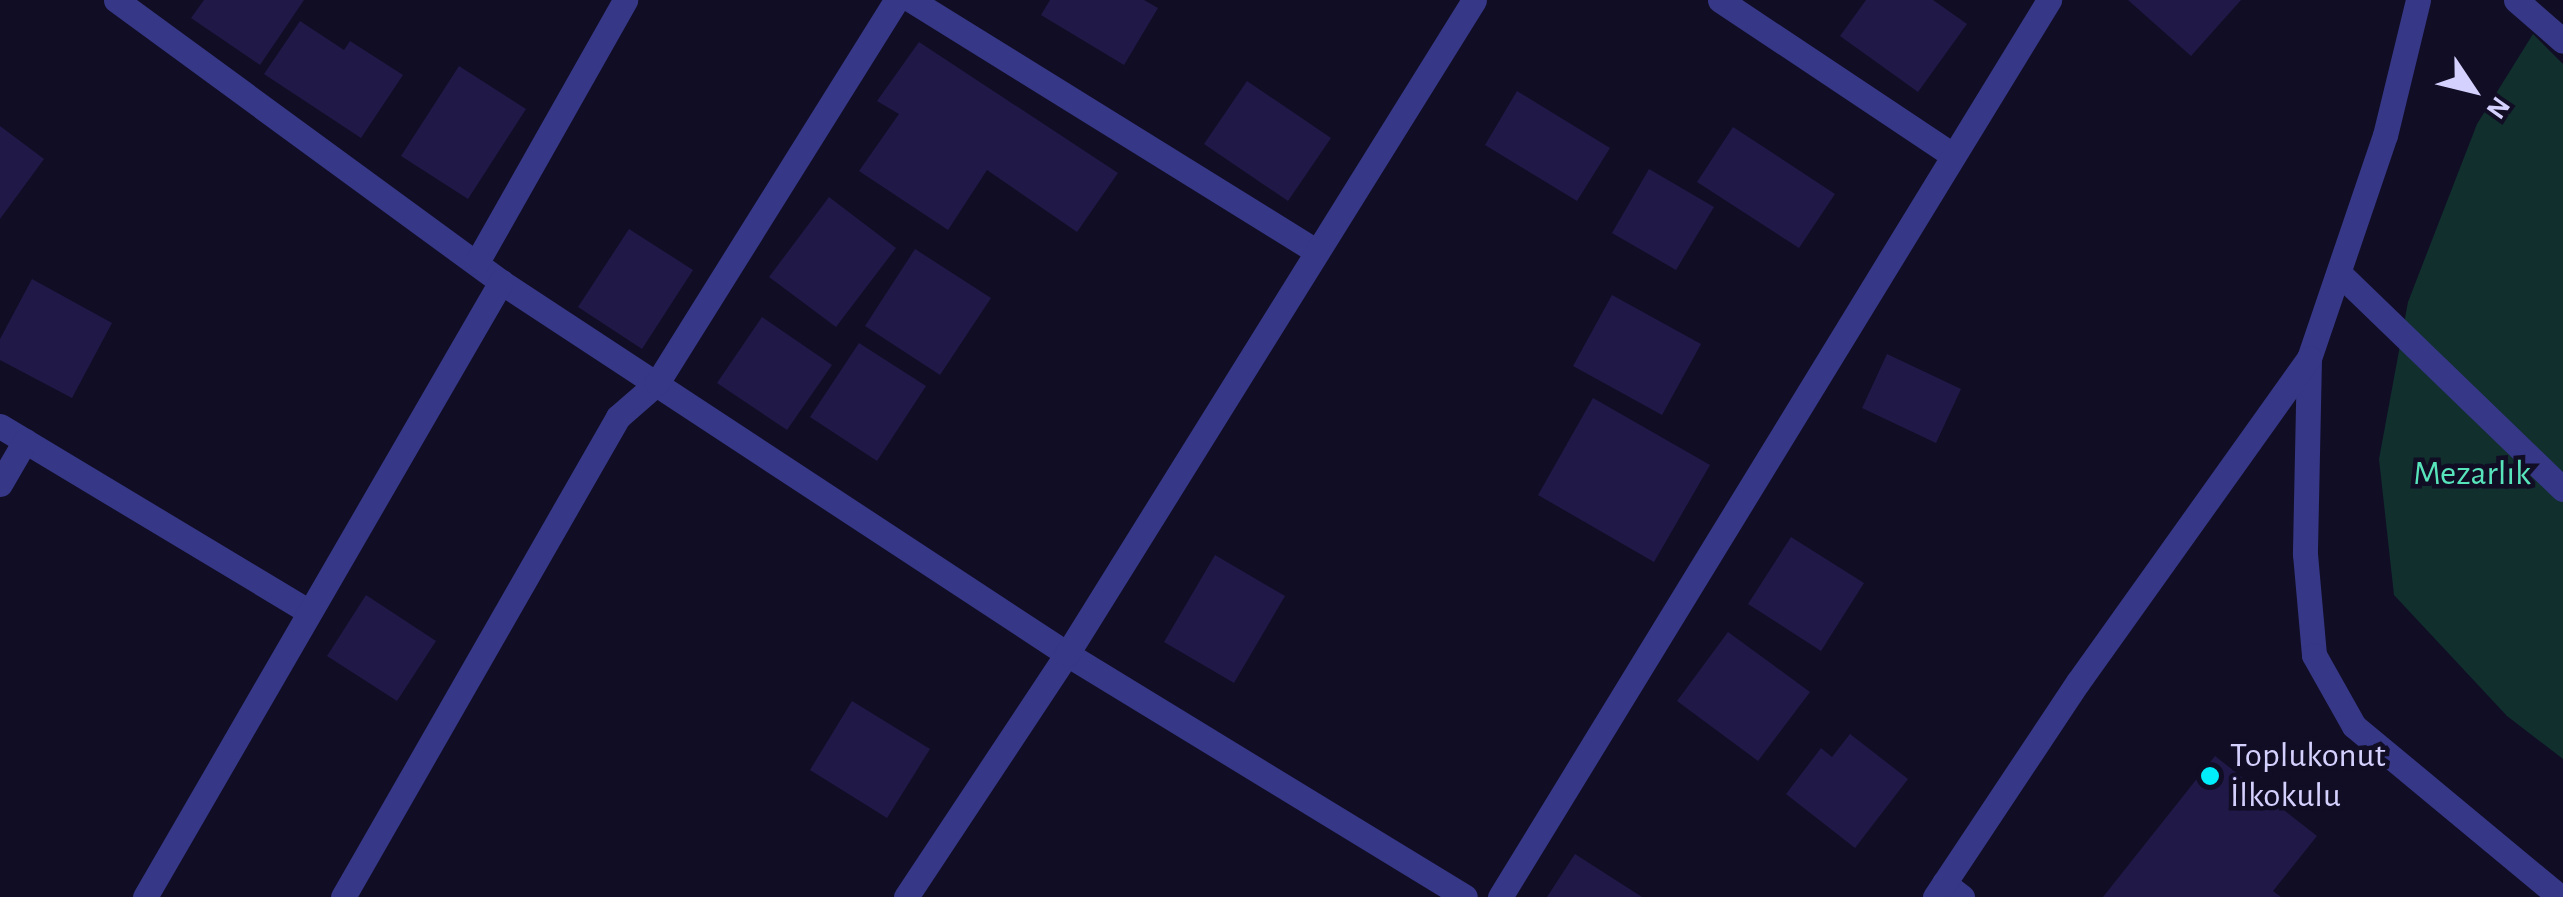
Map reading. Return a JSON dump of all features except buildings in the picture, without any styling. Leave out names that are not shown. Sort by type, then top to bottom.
[{"type":"street","points":[[116,0],[501,282],[1067,654],[1465,897]]},
{"type":"street","points":[[477,262],[624,0]]},
{"type":"street","points":[[343,897],[618,417],[657,383],[896,0]]},
{"type":"street","points":[[912,0],[1316,251]]},
{"type":"street","points":[[906,897],[1067,654],[1474,0]]},
{"type":"street","points":[[1720,0],[1951,154]]},
{"type":"street","points":[[1500,897],[1951,154],[2049,0]]},
{"type":"street","points":[[1947,892],[2078,682],[2309,358],[2385,135],[2418,0]]},
{"type":"street","points":[[2516,0],[2563,41]]},
{"type":"street","points":[[2339,274],[2563,488]]},
{"type":"street","points":[[145,897],[501,282]]},
{"type":"street","points":[[2309,358],[2305,554],[2314,656],[2354,726],[2560,897]]},
{"type":"street","points":[[0,426],[309,612]]},
{"type":"street","points":[[0,484],[25,441]]},
{"type":"green space","name":"Mezarlık","points":[[2533,34],[2563,64],[2563,759],[2507,716],[2394,595],[2379,459],[2408,302],[2477,124]]},
{"type":"place","name":"Toplukonut İlkokulu","points":[[2210,776]]}]
